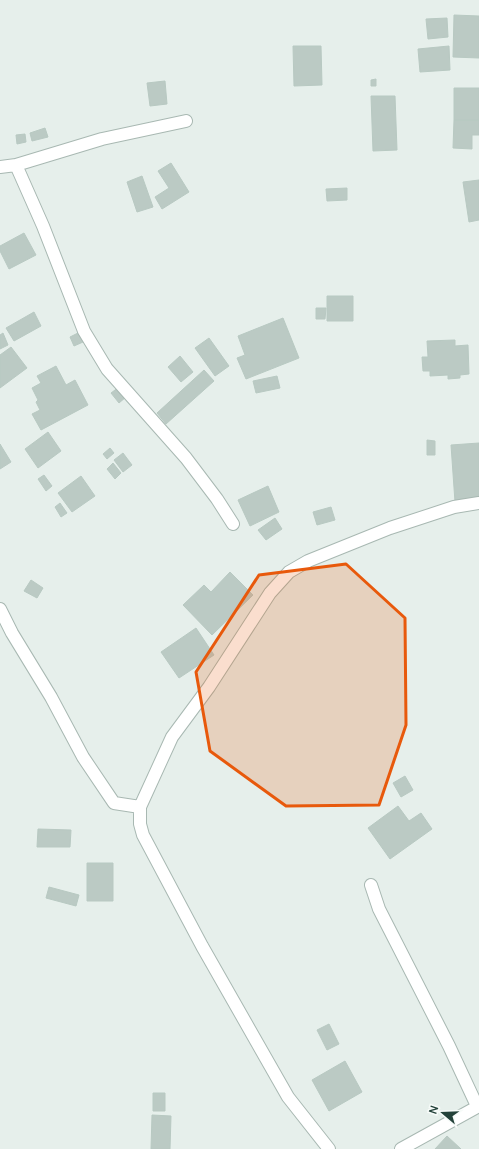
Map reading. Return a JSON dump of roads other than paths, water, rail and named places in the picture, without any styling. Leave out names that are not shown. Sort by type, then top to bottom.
[{"type":"street","points":[[0,167],[16,165],[102,139],[186,121]]},
{"type":"street","points":[[16,165],[44,226],[84,331],[106,369],[186,458],[217,499],[233,524]]},
{"type":"street","points":[[329,1149],[288,1097],[202,946],[143,835],[140,824],[140,807],[172,737],[209,687],[270,593],[289,572],[308,561],[390,528],[454,507],[479,503]]},
{"type":"street","points":[[0,609],[51,697],[83,757],[114,803],[140,807]]},
{"type":"street","points":[[371,885],[379,909],[478,1106],[401,1149]]}]
